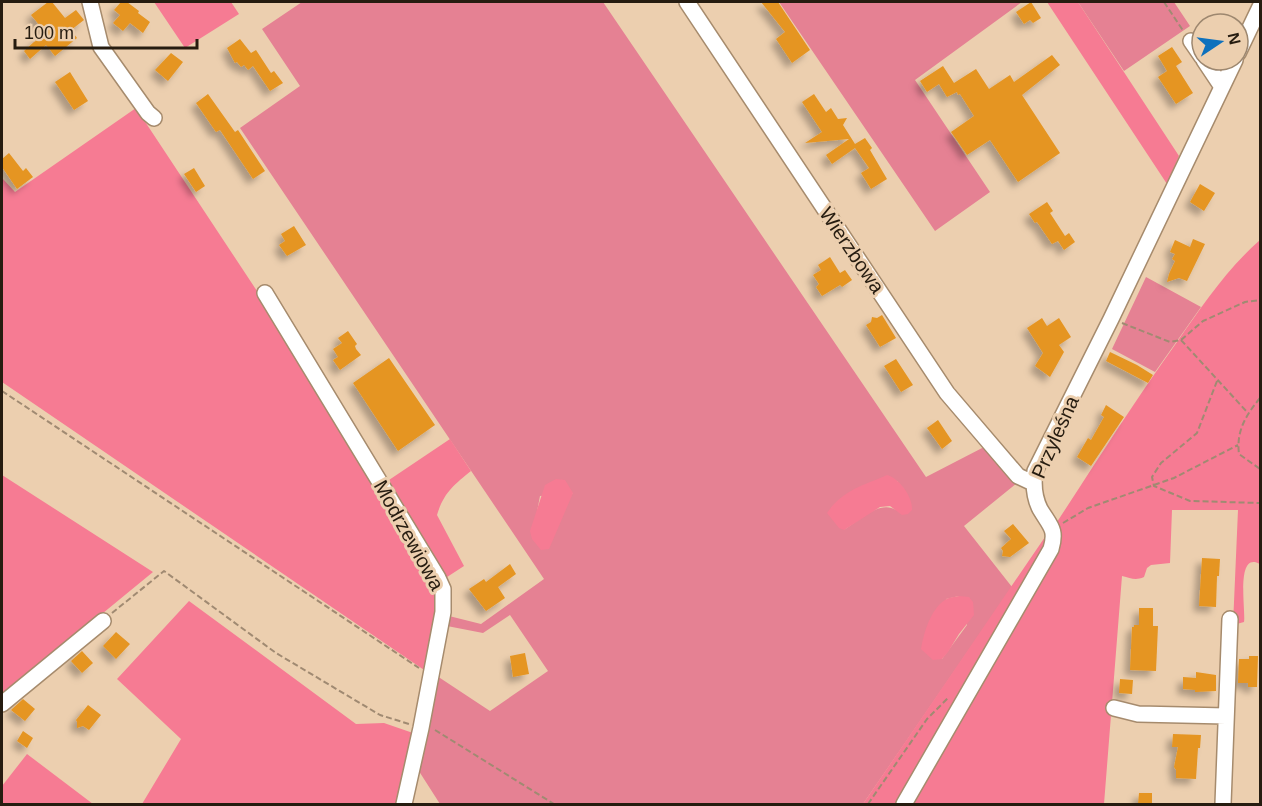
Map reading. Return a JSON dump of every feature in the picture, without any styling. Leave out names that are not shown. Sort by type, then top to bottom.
[{"type":"street","points":[[90,2],[101,47],[148,113],[154,118]]},
{"type":"street","name":"Wierzbowa","points":[[687,2],[947,393],[1017,476],[1033,483]]},
{"type":"street","points":[[1250,28],[1260,7]]},
{"type":"street","points":[[1212,72],[1222,87]]},
{"type":"street","name":"Przyleśna","points":[[1053,531],[1035,498],[1033,483],[1035,471],[1229,72]]},
{"type":"street","name":"Modrzewiowa","points":[[265,293],[443,589],[443,612],[422,728],[404,804]]},
{"type":"street","points":[[904,804],[1051,549],[1054,539],[1053,531]]},
{"type":"street","points":[[1223,804],[1230,619]]},
{"type":"street","points":[[2,704],[103,621]]},
{"type":"street","points":[[1114,708],[1138,714],[1226,716]]},
{"type":"path","points":[[1164,2],[1190,40]]},
{"type":"path","points":[[1111,318],[1170,342],[1181,340],[1203,321],[1245,302],[1260,300]]},
{"type":"path","points":[[1181,340],[1248,413]]},
{"type":"path","points":[[1154,486],[1152,477],[1161,463],[1197,433],[1217,381]]},
{"type":"path","points":[[2,391],[430,676]]},
{"type":"path","points":[[1260,398],[1248,413],[1240,429],[1238,445],[1239,454],[1260,469]]},
{"type":"path","points":[[1053,531],[1088,508],[1154,486],[1238,445]]},
{"type":"path","points":[[1154,486],[1190,501],[1260,503]]},
{"type":"path","points":[[103,621],[164,571],[276,653],[380,715],[422,728],[437,730],[554,804]]},
{"type":"path","points":[[868,804],[927,719],[953,694]]},
{"type":"shaded area","points":[[154,2],[231,2],[239,14],[185,48]]},
{"type":"shaded area","points":[[302,2],[603,2],[926,477],[986,446],[1017,483],[964,526],[1012,587],[863,804],[440,804],[415,765],[437,676],[490,711],[548,671],[510,615],[483,633],[447,626],[449,616],[481,624],[544,579],[240,128],[300,86],[262,29]],"holes":[[[898,481],[896,510],[889,508],[876,510],[844,530]],[[573,493],[536,517],[540,496]],[[959,596],[967,625],[942,659],[946,599]]]},
{"type":"shaded area","points":[[779,2],[1022,2],[915,80],[990,192],[935,231]]},
{"type":"shaded area","points":[[1047,2],[1078,2],[1179,156],[1167,184]]},
{"type":"shaded area","points":[[1078,2],[1174,2],[1190,26],[1124,71]]},
{"type":"shaded area","points":[[136,108],[257,291],[441,596],[427,672],[2,382],[2,181],[3,179],[15,192]]},
{"type":"shaded area","points":[[1260,240],[1260,564],[1252,562],[1244,573],[1244,622],[1233,625],[1238,510],[1172,510],[1170,563],[1151,565],[1141,578],[1133,579],[1122,576],[1104,804],[909,804],[1054,551],[1062,535],[1055,525],[1130,410],[1196,315],[1226,276]]},
{"type":"shaded area","points":[[1146,277],[1201,307],[1155,372],[1112,349]]},
{"type":"shaded area","points":[[450,439],[471,471],[446,495],[437,515],[464,566],[444,579],[386,482]]},
{"type":"shaded area","points":[[2,475],[153,572],[2,696]]},
{"type":"shaded area","points":[[887,475],[896,480],[904,489],[910,499],[912,510],[902,515],[890,506],[880,507],[844,530],[839,528],[827,513],[833,505],[846,494]]},
{"type":"shaded area","points":[[556,479],[565,480],[573,493],[549,549],[541,550],[532,539],[530,531],[545,485]]},
{"type":"shaded area","points":[[1045,537],[1049,543],[897,804],[863,804]]},
{"type":"shaded area","points":[[969,597],[973,602],[974,615],[942,659],[933,660],[921,649],[928,622],[940,604],[948,598]]},
{"type":"shaded area","points":[[189,601],[356,724],[384,723],[413,733],[398,804],[142,804],[181,739],[117,679]]},
{"type":"shaded area","points":[[27,754],[93,804],[2,804],[2,786]]},
{"type":"building","points":[[48,2],[52,2],[65,18],[76,10],[84,20],[71,30],[77,38],[55,56],[46,45],[30,59],[24,51],[45,32],[31,15]]},
{"type":"building","points":[[121,2],[127,2],[150,22],[143,33],[130,23],[123,31],[113,23],[120,15],[114,10]]},
{"type":"building","points":[[761,2],[778,2],[810,50],[792,63],[776,39],[785,32]]},
{"type":"building","points":[[1031,2],[1041,18],[1033,23],[1030,20],[1024,24],[1016,12]]},
{"type":"building","points":[[240,39],[251,53],[256,50],[271,73],[274,71],[283,83],[270,91],[253,66],[248,70],[244,65],[241,67],[237,62],[235,63],[227,48]]},
{"type":"building","points":[[1172,47],[1182,62],[1176,66],[1193,93],[1176,104],[1158,77],[1167,71],[1158,56]]},
{"type":"building","points":[[171,53],[183,62],[168,81],[155,70]]},
{"type":"building","points":[[1052,55],[1060,65],[1022,95],[1060,153],[1018,182],[990,140],[967,155],[951,132],[974,116],[960,94],[958,95],[957,92],[947,97],[939,84],[927,92],[920,81],[943,66],[954,83],[976,69],[989,89],[1010,75],[1014,82]]},
{"type":"building","points":[[70,72],[88,101],[74,110],[55,82]]},
{"type":"building","points":[[208,94],[235,132],[238,130],[265,171],[253,179],[220,130],[216,132],[196,103]]},
{"type":"building","points":[[814,94],[826,112],[831,108],[838,119],[847,118],[843,125],[855,144],[865,138],[887,179],[871,189],[861,173],[869,168],[855,148],[832,164],[826,155],[849,139],[805,143],[822,132],[802,102]]},
{"type":"building","points":[[9,153],[23,171],[26,168],[33,177],[17,189],[2,167],[2,159]]},
{"type":"building","points":[[194,168],[205,186],[196,192],[184,174]]},
{"type":"building","points":[[1200,184],[1215,193],[1204,211],[1190,202]]},
{"type":"building","points":[[1047,202],[1053,211],[1050,213],[1065,236],[1069,233],[1075,242],[1064,250],[1058,241],[1052,244],[1029,214]]},
{"type":"building","points":[[294,226],[306,245],[287,256],[279,245],[285,241],[281,234]]},
{"type":"building","points":[[1193,239],[1205,244],[1187,281],[1179,278],[1167,282],[1175,261],[1172,259],[1175,254],[1170,252],[1175,240],[1190,247]]},
{"type":"building","points":[[830,257],[840,273],[845,270],[852,280],[822,296],[816,287],[819,284],[813,275],[821,270],[818,265]]},
{"type":"building","points":[[882,315],[896,338],[880,347],[866,325],[871,322],[872,317],[877,318]]},
{"type":"building","points":[[1042,318],[1047,326],[1059,318],[1071,337],[1059,345],[1064,352],[1050,377],[1035,366],[1043,353],[1027,328]]},
{"type":"building","points":[[348,331],[361,355],[340,370],[333,360],[338,357],[333,349],[342,343],[338,338]]},
{"type":"building","points":[[1110,352],[1153,375],[1148,383],[1106,361]]},
{"type":"building","points":[[389,358],[435,425],[398,451],[353,383]]},
{"type":"building","points":[[896,359],[913,385],[901,392],[884,366]]},
{"type":"building","points":[[1106,405],[1124,417],[1091,466],[1077,457],[1088,438],[1091,440],[1104,417],[1101,415]]},
{"type":"building","points":[[938,420],[952,441],[942,449],[927,428]]},
{"type":"building","points":[[1013,524],[1029,543],[1010,557],[1002,556],[1001,548],[1011,539],[1004,531]]},
{"type":"building","points":[[1202,558],[1220,559],[1216,607],[1199,606]]},
{"type":"building","points":[[510,564],[516,574],[498,587],[505,598],[486,611],[469,589],[484,579],[486,582]]},
{"type":"building","points":[[1139,608],[1153,608],[1153,626],[1158,626],[1156,671],[1130,670],[1132,627],[1139,625]]},
{"type":"building","points":[[116,632],[130,644],[116,659],[103,646]]},
{"type":"building","points":[[82,651],[93,663],[82,673],[71,661]]},
{"type":"building","points":[[525,653],[529,674],[513,677],[510,656]]},
{"type":"building","points":[[1249,656],[1258,656],[1257,687],[1248,687],[1248,683],[1238,683],[1239,659],[1249,659]]},
{"type":"building","points":[[1196,672],[1216,675],[1216,691],[1195,692],[1195,690],[1183,689],[1183,677],[1196,678]]},
{"type":"building","points":[[1120,679],[1133,680],[1132,694],[1119,693]]},
{"type":"building","points":[[23,699],[35,709],[25,721],[11,710]]},
{"type":"building","points":[[88,705],[101,715],[89,730],[83,726],[77,728],[76,720]]},
{"type":"building","points":[[23,731],[33,738],[27,748],[17,741]]},
{"type":"building","points":[[1173,734],[1201,735],[1196,779],[1176,778],[1174,767],[1178,747],[1172,747]]},
{"type":"building","points":[[1139,793],[1152,793],[1152,804],[1138,804]]}]
